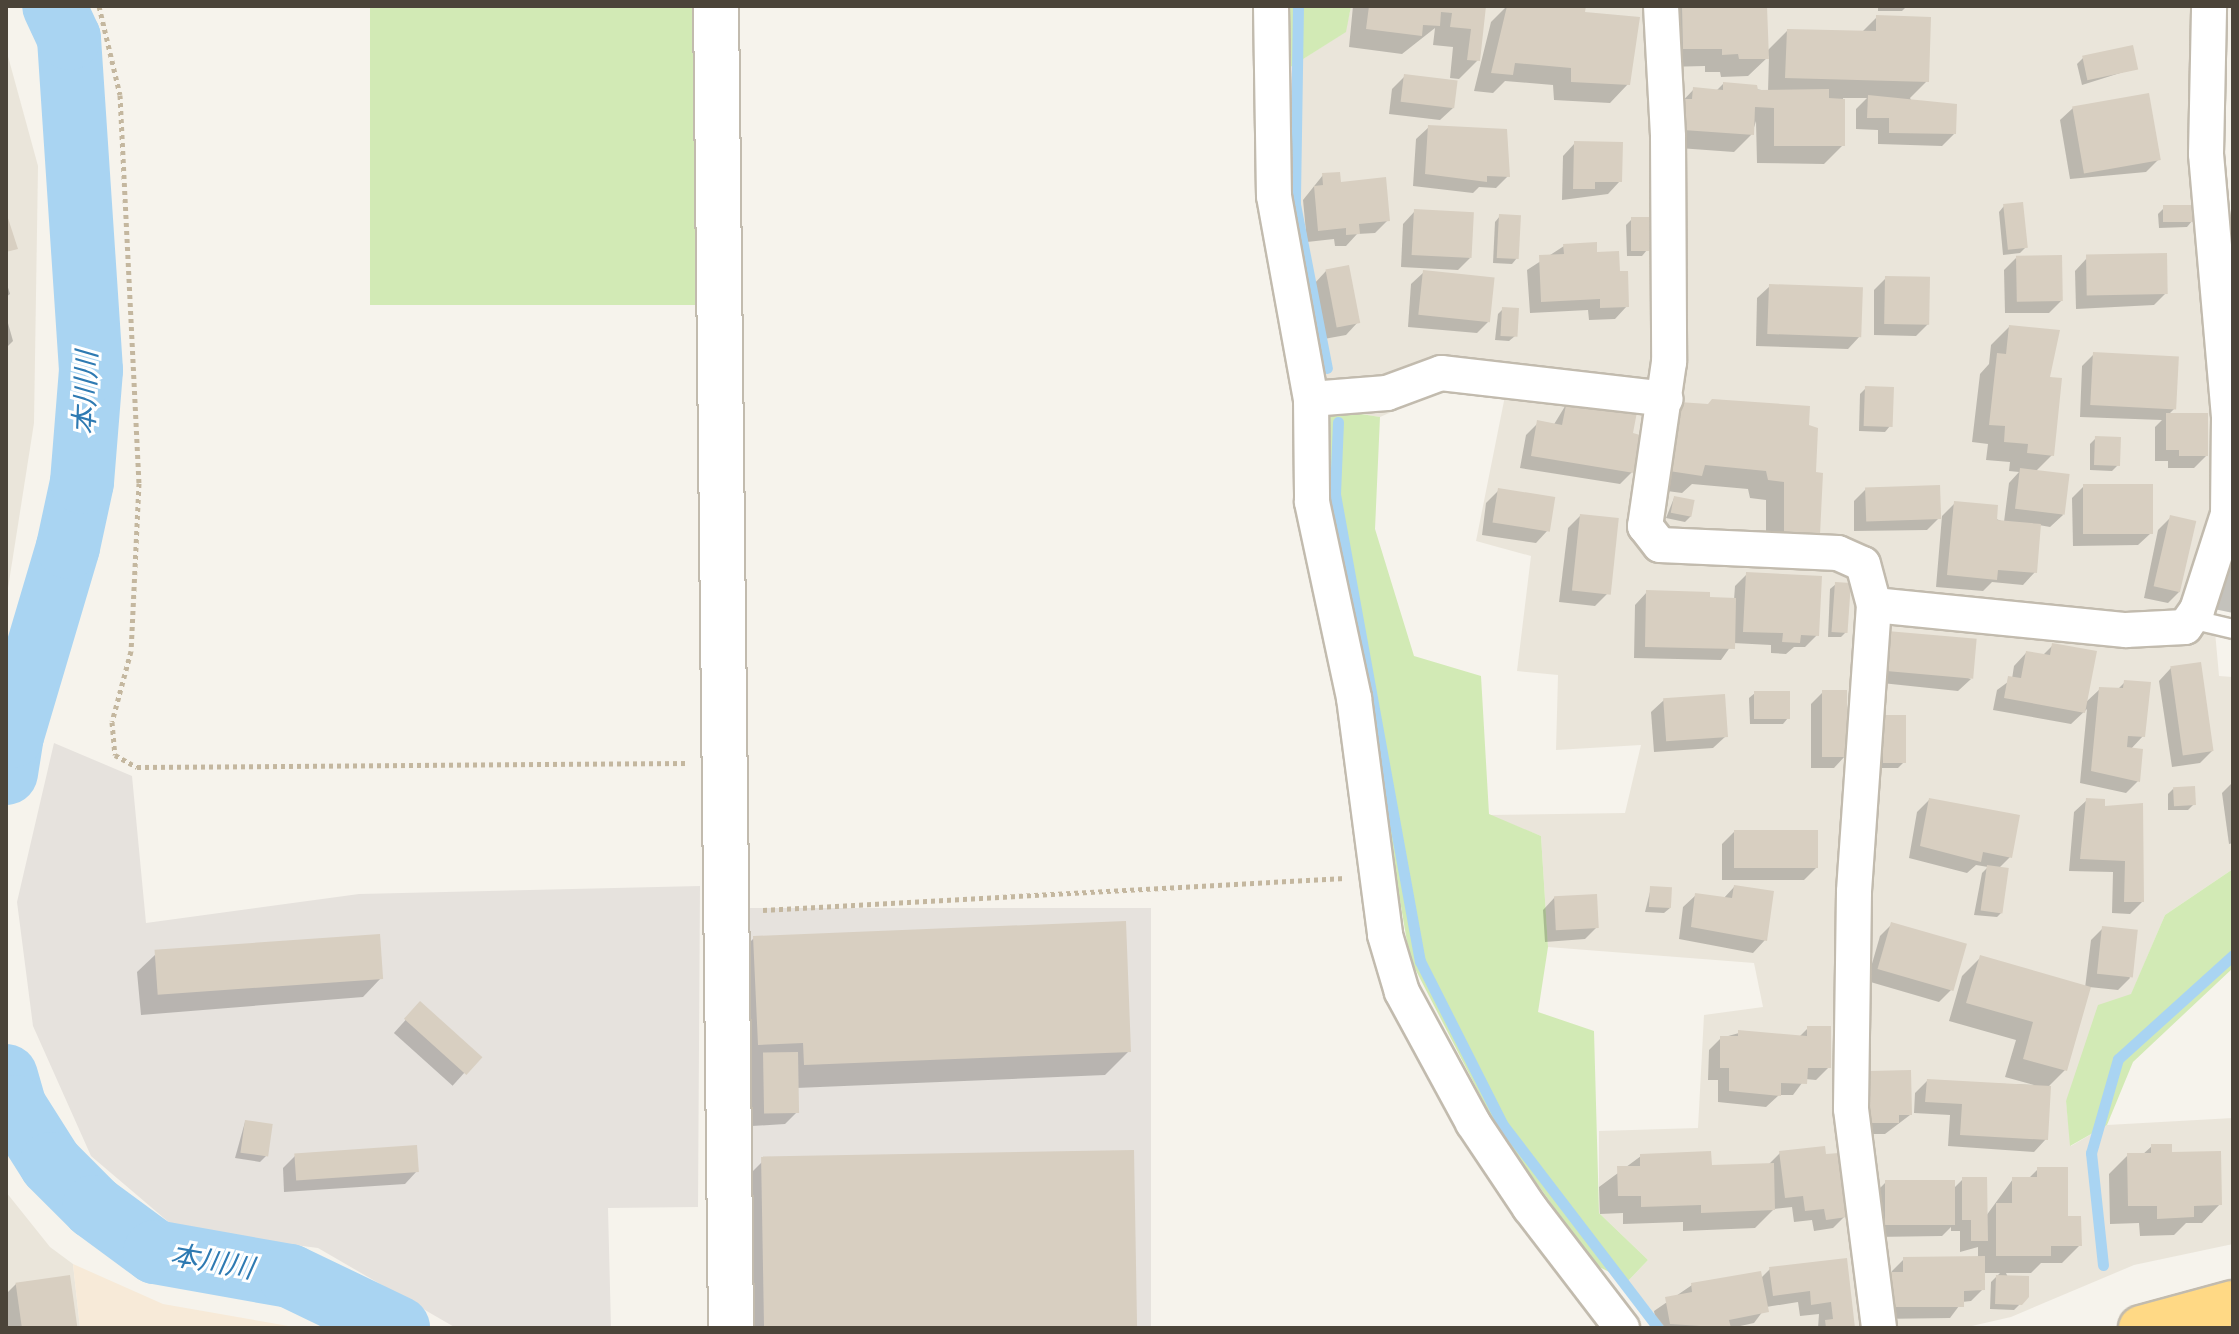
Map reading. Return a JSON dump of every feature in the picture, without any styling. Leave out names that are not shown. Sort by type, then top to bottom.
[{"type":"highway","points":[[2141,1328],[2233,1303]]},
{"type":"street","points":[[716,6],[731,1328]]},
{"type":"street","points":[[1271,6],[1274,196],[1311,399],[1312,502],[1354,698],[1380,877],[1385,935],[1402,992],[1473,1123],[1530,1208],[1622,1328]]},
{"type":"street","points":[[1661,6],[1668,152],[1665,399],[1645,526],[1660,545],[1838,553],[1863,564],[1874,605],[1854,892],[1851,1109],[1879,1328]]},
{"type":"street","points":[[1874,605],[2126,630],[2185,627],[2191,619],[2228,514],[2227,316],[2206,154],[2209,6]]},
{"type":"street","points":[[1311,399],[1387,393],[1441,373],[1665,399]]},
{"type":"lane","points":[[2191,619],[2233,629]]},
{"type":"path","points":[[99,6],[120,95],[139,483],[131,651],[112,722],[115,755],[137,767],[725,763]]},
{"type":"path","points":[[727,913],[1380,877]]},
{"type":"shaded area","points":[[1351,6],[2221,6],[2218,77],[2233,294],[2212,598],[2219,676],[2233,677],[2233,869],[2165,915],[2131,995],[2066,1101],[2071,1146],[2107,1125],[2233,1118],[2233,1244],[2134,1265],[2011,1317],[1963,1328],[1666,1328],[1628,1281],[1648,1260],[1599,1213],[1599,1131],[1698,1128],[1704,1015],[1763,1007],[1754,963],[1548,947],[1541,836],[1489,815],[1625,813],[1641,745],[1556,750],[1558,675],[1517,671],[1531,556],[1476,541],[1505,396],[1437,392],[1380,417],[1324,408],[1293,212],[1289,68],[1345,32]]},
{"type":"shaded area","points":[[6,49],[38,166],[34,423],[6,601]]},
{"type":"shaded area","points":[[54,743],[132,776],[146,923],[359,894],[700,886],[698,1207],[608,1208],[611,1328],[456,1328],[318,1248],[178,1230],[91,1156],[33,1026],[17,902]]},
{"type":"shaded area","points":[[747,908],[1151,908],[1151,1328],[747,1328]]},
{"type":"shaded area","points":[[6,1192],[50,1247],[73,1264],[80,1328],[6,1328]]},
{"type":"shaded area","points":[[73,1264],[163,1304],[300,1328],[80,1328]]},
{"type":"green space","points":[[370,6],[695,6],[695,305],[370,305]]},
{"type":"green space","points":[[1289,6],[1351,6],[1346,32],[1289,68]]},
{"type":"green space","points":[[1324,408],[1380,417],[1375,529],[1414,656],[1481,676],[1489,814],[1541,836],[1548,947],[1538,1012],[1594,1031],[1599,1213],[1648,1260],[1628,1281],[1595,1265],[1496,1126],[1410,959],[1331,499]]},
{"type":"green space","points":[[2233,869],[2233,968],[2133,1062],[2107,1125],[2070,1146],[2066,1101],[2098,1005],[2131,994],[2165,915]]},
{"type":"building","points":[[1369,6],[1486,6],[1480,61],[1467,60],[1471,29],[1450,27],[1452,13],[1441,12],[1440,26],[1423,25],[1422,36],[1366,29]]},
{"type":"building","points":[[1507,6],[1586,6],[1585,12],[1640,17],[1630,85],[1571,82],[1571,68],[1515,63],[1513,75],[1491,73]]},
{"type":"building","points":[[1682,6],[1767,6],[1769,59],[1739,59],[1738,54],[1722,55],[1722,49],[1683,49]]},
{"type":"building","points":[[1876,15],[1931,17],[1929,82],[1785,78],[1787,29],[1876,31]]},
{"type":"building","points":[[2133,45],[2138,69],[2087,80],[2082,56]]},
{"type":"building","points":[[1404,74],[1458,81],[1454,108],[1401,102]]},
{"type":"building","points":[[1723,82],[1757,85],[1758,90],[1829,89],[1829,98],[1845,99],[1845,146],[1774,146],[1774,108],[1755,107],[1754,135],[1683,130],[1685,99],[1692,99],[1693,87],[1723,90]]},
{"type":"building","points":[[2149,93],[2161,160],[2084,174],[2072,107]]},
{"type":"building","points":[[1868,95],[1957,104],[1956,134],[1889,133],[1889,118],[1867,118]]},
{"type":"building","points":[[1428,125],[1507,129],[1510,177],[1487,176],[1487,182],[1425,174]]},
{"type":"building","points":[[1574,141],[1623,142],[1622,182],[1595,182],[1595,189],[1573,189]]},
{"type":"building","points":[[1340,172],[1341,182],[1386,177],[1390,221],[1359,224],[1360,234],[1346,235],[1346,228],[1318,231],[1314,186],[1323,185],[1322,173]]},
{"type":"building","points":[[2023,202],[2028,248],[2008,250],[2003,204]]},
{"type":"building","points":[[2163,205],[2194,205],[2194,222],[2163,222]]},
{"type":"building","points":[[1414,209],[1474,212],[1472,258],[1412,255]]},
{"type":"building","points":[[6,212],[18,249],[6,252]]},
{"type":"building","points":[[1499,214],[1521,215],[1519,259],[1497,258]]},
{"type":"building","points":[[1631,217],[1649,217],[1649,251],[1631,251]]},
{"type":"building","points":[[1597,242],[1597,252],[1619,251],[1620,271],[1628,271],[1629,307],[1600,308],[1600,299],[1541,302],[1539,255],[1564,254],[1563,244]]},
{"type":"building","points":[[2167,253],[2168,294],[2087,295],[2086,254]]},
{"type":"building","points":[[2062,255],[2063,301],[2017,302],[2016,256]]},
{"type":"building","points":[[1349,265],[1360,323],[1337,327],[1325,270]]},
{"type":"building","points":[[1423,270],[1495,278],[1490,322],[1418,315]]},
{"type":"building","points":[[1885,276],[1930,277],[1929,325],[1884,324]]},
{"type":"building","points":[[1769,284],[1863,287],[1861,337],[1767,334]]},
{"type":"building","points":[[1502,307],[1519,308],[1517,337],[1500,336]]},
{"type":"building","points":[[2009,325],[2060,330],[2050,377],[2062,378],[2054,456],[2027,453],[2028,444],[2004,442],[2005,426],[1989,425],[1997,353],[2006,354]]},
{"type":"building","points":[[2093,352],[2179,357],[2176,409],[2090,405]]},
{"type":"building","points":[[1865,386],[1894,387],[1893,427],[1864,426]]},
{"type":"building","points":[[1712,399],[1810,406],[1809,425],[1818,428],[1816,472],[1823,473],[1820,535],[1784,534],[1784,482],[1768,480],[1766,471],[1705,465],[1702,476],[1669,471],[1679,402],[1708,404]]},
{"type":"building","points":[[1567,400],[1637,412],[1633,433],[1640,435],[1634,473],[1531,456],[1537,420],[1562,425]]},
{"type":"building","points":[[2166,413],[2208,413],[2208,456],[2179,456],[2179,450],[2166,450]]},
{"type":"building","points":[[2095,436],[2121,437],[2120,466],[2094,465]]},
{"type":"building","points":[[2020,468],[2070,474],[2065,515],[2015,509]]},
{"type":"building","points":[[2083,484],[2153,484],[2153,534],[2083,534]]},
{"type":"building","points":[[1940,485],[1941,519],[1866,522],[1865,488]]},
{"type":"building","points":[[1498,488],[1555,497],[1550,532],[1493,523]]},
{"type":"building","points":[[1674,496],[1695,500],[1691,517],[1671,513]]},
{"type":"building","points":[[1954,501],[1998,505],[1997,520],[2041,524],[2037,573],[1998,570],[1997,580],[1947,575]]},
{"type":"building","points":[[1580,514],[1619,518],[1611,595],[1572,591]]},
{"type":"building","points":[[2170,515],[2196,521],[2180,592],[2154,586]]},
{"type":"building","points":[[1746,572],[1822,576],[1819,636],[1801,635],[1800,643],[1782,642],[1783,633],[1743,632]]},
{"type":"building","points":[[1835,582],[1851,583],[1847,633],[1832,632]]},
{"type":"building","points":[[1646,590],[1710,592],[1710,597],[1736,598],[1735,649],[1645,647]]},
{"type":"building","points":[[1887,631],[1977,639],[1973,679],[1884,671]]},
{"type":"building","points":[[2052,643],[2097,651],[2085,713],[2004,698],[2008,676],[2021,678],[2026,651],[2050,655]]},
{"type":"building","points":[[2201,662],[2214,751],[2183,755],[2170,666]]},
{"type":"building","points":[[2124,680],[2151,682],[2145,737],[2128,736],[2127,747],[2143,749],[2140,782],[2091,771],[2099,687],[2123,688]]},
{"type":"building","points":[[1822,690],[1847,690],[1847,757],[1822,757]]},
{"type":"building","points":[[1754,691],[1790,691],[1790,719],[1754,719]]},
{"type":"building","points":[[1725,694],[1728,737],[1666,741],[1663,698]]},
{"type":"building","points":[[1883,715],[1906,715],[1906,763],[1883,763]]},
{"type":"building","points":[[2195,786],[2196,805],[2174,806],[2173,787]]},
{"type":"building","points":[[1929,798],[2020,815],[2012,858],[1983,852],[1981,862],[1920,846]]},
{"type":"building","points":[[2086,798],[2105,799],[2105,806],[2143,803],[2144,902],[2124,902],[2125,861],[2080,859]]},
{"type":"building","points":[[1734,830],[1818,830],[1818,868],[1734,868]]},
{"type":"building","points":[[1987,865],[2009,868],[2002,914],[1981,911]]},
{"type":"building","points":[[1734,885],[1774,891],[1767,941],[1691,927],[1695,893],[1732,898]]},
{"type":"building","points":[[1650,886],[1672,887],[1671,908],[1649,907]]},
{"type":"building","points":[[1597,894],[1599,928],[1556,930],[1554,896]]},
{"type":"building","points":[[1126,921],[1131,1052],[804,1065],[803,1043],[758,1045],[753,936]]},
{"type":"building","points":[[1891,922],[1967,944],[1953,991],[1877,969]]},
{"type":"building","points":[[2102,926],[2138,930],[2133,978],[2097,974]]},
{"type":"building","points":[[380,934],[383,979],[158,995],[155,950]]},
{"type":"building","points":[[1980,955],[2091,987],[2067,1071],[2023,1059],[2033,1022],[1966,1003]]},
{"type":"building","points":[[420,1001],[482,1057],[466,1075],[404,1019]]},
{"type":"building","points":[[1807,1026],[1831,1026],[1831,1068],[1808,1068],[1807,1084],[1781,1083],[1781,1096],[1729,1091],[1729,1068],[1720,1068],[1720,1036],[1738,1036],[1738,1030],[1807,1036]]},
{"type":"building","points":[[798,1052],[799,1113],[764,1114],[763,1053]]},
{"type":"building","points":[[1911,1070],[1912,1115],[1899,1115],[1899,1123],[1869,1123],[1869,1071]]},
{"type":"building","points":[[1927,1079],[2051,1086],[2048,1140],[1960,1135],[1962,1104],[1925,1102]]},
{"type":"building","points":[[245,1120],[273,1124],[268,1157],[240,1153]]},
{"type":"building","points":[[2151,1144],[2172,1144],[2172,1152],[2221,1151],[2222,1205],[2194,1206],[2194,1217],[2157,1219],[2157,1206],[2128,1206],[2127,1153],[2151,1153]]},
{"type":"building","points":[[417,1145],[419,1172],[296,1181],[294,1154]]},
{"type":"building","points":[[1825,1146],[1826,1154],[1839,1153],[1847,1217],[1826,1220],[1824,1209],[1805,1211],[1803,1196],[1785,1198],[1779,1151]]},
{"type":"building","points":[[1134,1150],[1137,1328],[764,1328],[761,1157]]},
{"type":"building","points":[[1711,1151],[1712,1165],[1774,1163],[1775,1210],[1701,1213],[1701,1205],[1641,1207],[1641,1196],[1618,1196],[1617,1166],[1640,1166],[1640,1154]]},
{"type":"building","points":[[2037,1167],[2068,1167],[2068,1216],[2081,1216],[2082,1246],[2051,1246],[2051,1256],[1996,1256],[1996,1203],[2012,1203],[2012,1177],[2037,1177]]},
{"type":"building","points":[[1962,1177],[1987,1177],[1988,1241],[1971,1241],[1971,1220],[1962,1220]]},
{"type":"building","points":[[1885,1180],[1955,1180],[1955,1225],[1885,1225]]},
{"type":"building","points":[[1985,1256],[1985,1290],[1964,1291],[1964,1307],[1887,1307],[1887,1272],[1903,1272],[1903,1257]]},
{"type":"building","points":[[1847,1258],[1855,1328],[1826,1328],[1825,1320],[1833,1319],[1831,1302],[1811,1305],[1810,1291],[1773,1296],[1769,1267]]},
{"type":"building","points":[[1761,1271],[1769,1312],[1729,1320],[1731,1328],[1670,1324],[1665,1297],[1692,1292],[1691,1283]]},
{"type":"building","points":[[70,1275],[77,1327],[22,1328],[16,1283]]},
{"type":"building","points":[[1996,1275],[2029,1276],[2029,1297],[2022,1305],[1995,1304]]},
{"type":"waterway","name":"本川川","points":[[6,773],[12,736],[68,547],[82,482],[91,370],[69,38],[54,6]]},
{"type":"waterway","points":[[1298,6],[1295,204],[1327,368]]},
{"type":"waterway","points":[[1338,422],[1335,494],[1420,961],[1503,1125],[1658,1328]]},
{"type":"waterway","points":[[2103,1265],[2091,1153],[2118,1059],[2233,955]]},
{"type":"waterway","name":"本川川","points":[[6,1076],[15,1107],[51,1164],[94,1207],[155,1252],[290,1276],[398,1328]]}]
